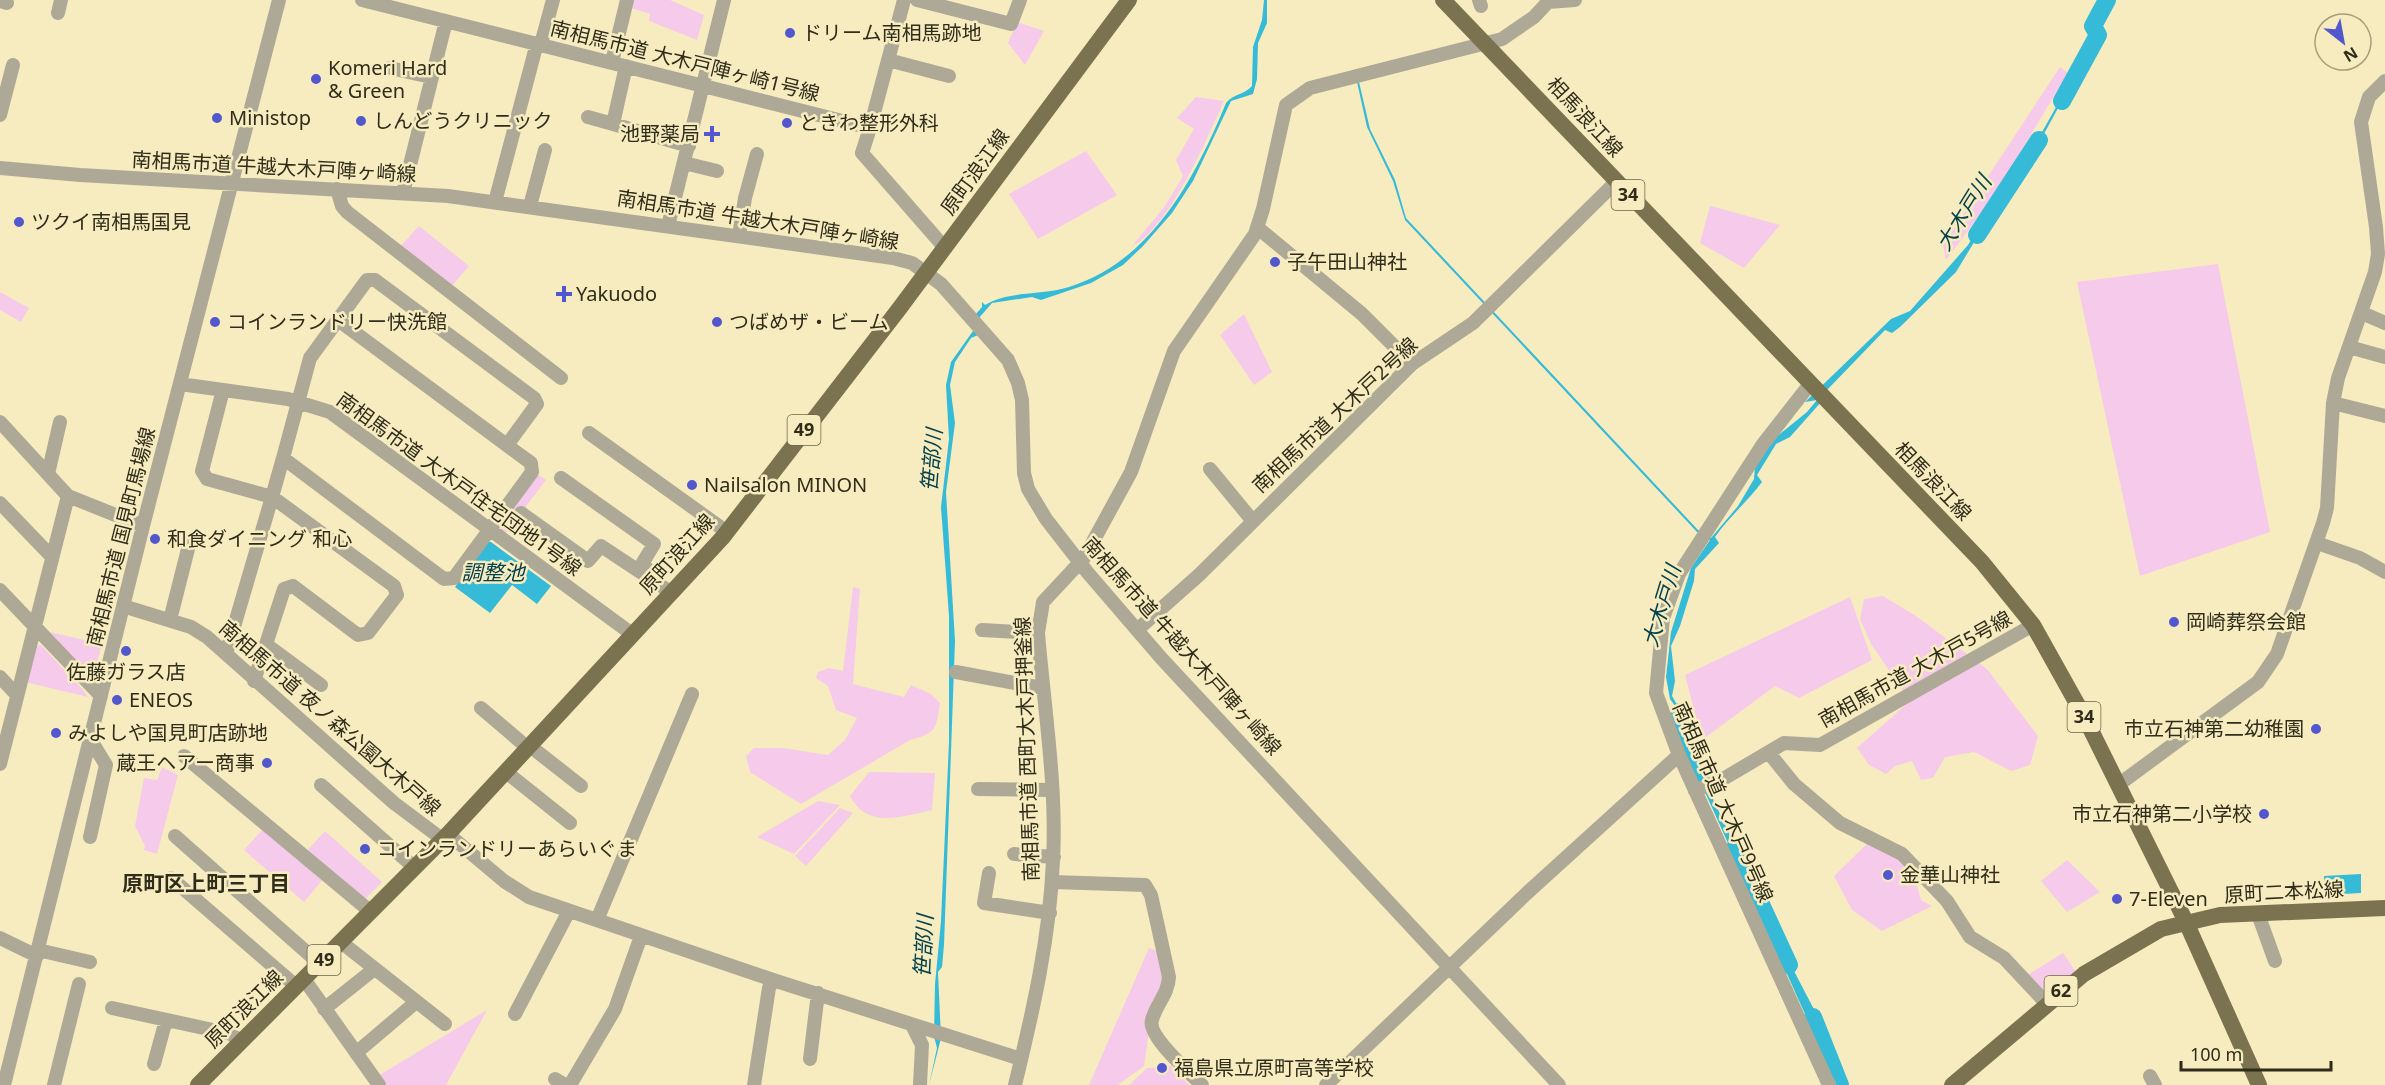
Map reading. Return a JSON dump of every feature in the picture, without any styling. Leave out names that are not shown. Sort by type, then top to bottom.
[{"type":"main road","name":"原町浪江線","points":[[198,1085],[236,1038],[300,983],[341,942],[366,907],[410,864],[445,837],[632,634],[674,592],[727,532],[945,248],[1129,0]]},
{"type":"main road","name":"相馬浪江線","points":[[1443,0],[1982,562],[2033,625],[2085,718],[2186,922],[2259,1085]]},
{"type":"main road","name":"原町二本松線","points":[[1952,1085],[2084,974],[2160,929],[2220,915],[2385,908]]},
{"type":"street","name":"南相馬市道 国見町馬場線","points":[[4,1085],[143,526],[279,0]]},
{"type":"street","name":"南相馬市道 大木戸陣ヶ崎1号線","points":[[362,0],[411,6],[446,21],[870,128]]},
{"type":"street","points":[[495,202],[553,0]]},
{"type":"street","points":[[612,62],[627,0]]},
{"type":"street","points":[[668,226],[724,0]]},
{"type":"street","points":[[904,0],[862,153],[945,248]]},
{"type":"street","points":[[917,0],[1011,24],[1020,0]]},
{"type":"street","name":"南相馬市道 西町大木戸押釜線","points":[[1015,1085],[1050,913],[1054,857],[1038,633],[1042,602],[1080,563],[1131,472],[1170,357],[1258,228],[1281,118],[1290,100],[1310,88],[1502,39],[1534,17],[1548,1],[1575,0]]},
{"type":"street","points":[[403,193],[446,21]]},
{"type":"street","points":[[888,60],[949,76]]},
{"type":"street","points":[[0,115],[13,65]]},
{"type":"street","points":[[613,124],[626,66]]},
{"type":"street","points":[[390,68],[431,77]]},
{"type":"street","points":[[2118,785],[2258,682],[2277,654],[2317,543],[2327,508],[2332,403],[2375,272],[2381,227],[2361,122],[2369,97],[2385,81]]},
{"type":"street","points":[[588,117],[689,146]]},
{"type":"street","points":[[530,206],[545,150]]},
{"type":"street","points":[[738,236],[757,154]]},
{"type":"street","points":[[684,163],[717,171]]},
{"type":"street","name":"南相馬市道 牛越大木戸陣ヶ崎線","points":[[0,168],[403,193],[495,202],[893,258],[912,264],[926,272],[993,341],[1012,367],[1020,391],[1024,473],[1028,489],[1046,519],[1080,563],[1137,630],[1559,1085]]},
{"type":"street","name":"南相馬市道 大木戸2号線","points":[[1137,630],[1199,575],[1412,364],[1428,351],[1459,334],[1473,323],[1616,182]]},
{"type":"street","points":[[337,189],[342,206],[356,219],[561,378]]},
{"type":"street","points":[[1258,228],[1362,314],[1412,364]]},
{"type":"street","points":[[226,654],[310,358],[367,280],[375,280],[534,398],[537,404],[507,445]]},
{"type":"street","points":[[2362,312],[2385,323]]},
{"type":"street","points":[[283,458],[444,579],[454,578],[532,472],[531,463],[338,320]]},
{"type":"street","points":[[2349,347],[2385,357]]},
{"type":"street","name":"南相馬市道 大木戸住宅団地1号線","points":[[180,384],[298,401],[320,408],[343,420],[632,634]]},
{"type":"street","name":"南相馬市道 大木戸9号線","points":[[1812,386],[1758,452],[1692,552],[1669,597],[1660,639],[1656,698],[1695,791],[1829,1085]]},
{"type":"street","points":[[224,390],[202,471],[207,479],[272,497],[394,586],[397,595],[368,633],[358,635],[293,586],[284,589],[254,681]]},
{"type":"street","points":[[2332,403],[2385,416]]},
{"type":"street","points":[[0,422],[68,496],[143,526]]},
{"type":"street","points":[[48,474],[60,422]]},
{"type":"street","points":[[589,433],[727,532]]},
{"type":"street","points":[[1210,469],[1252,520]]},
{"type":"street","points":[[561,478],[654,544],[642,564],[674,592]]},
{"type":"street","points":[[0,764],[68,496]]},
{"type":"street","points":[[0,503],[52,557]]},
{"type":"street","points":[[521,513],[588,561],[601,546],[674,592]]},
{"type":"street","points":[[2317,543],[2360,558],[2385,572]]},
{"type":"street","points":[[170,620],[189,545]]},
{"type":"street","points":[[0,591],[101,696]]},
{"type":"street","name":"南相馬市道 夜ノ森公園大木戸線","points":[[123,606],[198,631],[394,803],[516,889],[569,911],[641,936],[1021,1059]]},
{"type":"street","name":"南相馬市道 大木戸5号線","points":[[1695,791],[1788,742],[1820,745],[2033,625]]},
{"type":"street","points":[[982,630],[1038,633]]},
{"type":"street","points":[[267,645],[321,685]]},
{"type":"street","points":[[956,672],[1042,688]]},
{"type":"street","points":[[0,677],[16,694]]},
{"type":"street","points":[[597,920],[692,694]]},
{"type":"street","points":[[481,708],[581,786]]},
{"type":"street","points":[[90,739],[106,765],[90,837]]},
{"type":"street","points":[[1769,753],[1794,784],[1834,819],[1902,854],[1947,901],[1970,937],[2004,958],[2047,1004]]},
{"type":"street","points":[[1326,1085],[1527,893],[1679,755]]},
{"type":"street","points":[[184,756],[366,907]]},
{"type":"street","points":[[506,772],[570,823]]},
{"type":"street","points":[[321,785],[410,864]]},
{"type":"street","points":[[978,789],[1050,790]]},
{"type":"street","points":[[175,836],[320,964]]},
{"type":"street","points":[[1014,854],[1054,857]]},
{"type":"street","points":[[989,873],[984,903],[1050,913]]},
{"type":"street","points":[[171,878],[300,983],[324,1009],[379,1085]]},
{"type":"street","points":[[1052,882],[1145,885],[1151,895],[1169,977],[1163,1002],[1152,1020],[1152,1027],[1159,1041],[1202,1085]]},
{"type":"street","points":[[515,1014],[569,911]]},
{"type":"street","points":[[2258,914],[2275,961]]},
{"type":"street","points":[[570,1085],[615,1010],[641,936]]},
{"type":"street","points":[[0,938],[37,953],[90,962]]},
{"type":"street","points":[[341,942],[373,970],[445,1024]]},
{"type":"street","points":[[324,1009],[373,970]]},
{"type":"street","points":[[769,1085],[754,1083],[769,988],[773,980]]},
{"type":"street","points":[[54,1085],[80,984]]},
{"type":"street","points":[[810,1059],[818,993]]},
{"type":"street","points":[[356,1053],[416,1002]]},
{"type":"street","points":[[112,1008],[236,1038]]},
{"type":"street","points":[[154,1064],[166,1020]]},
{"type":"street","points":[[916,1026],[922,1045],[920,1085]]},
{"type":"shaded area","points":[[633,0],[670,0],[704,15],[697,40],[649,21],[650,14],[631,8]]},
{"type":"shaded area","points":[[1017,22],[1044,31],[1025,65],[1008,43]]},
{"type":"shaded area","points":[[2060,67],[2068,73],[1994,196],[1946,260],[1943,245]]},
{"type":"shaded area","points":[[1196,97],[1224,101],[1173,203],[1146,237],[1132,246],[1165,206],[1183,176],[1176,160],[1194,129],[1177,118]]},
{"type":"shaded area","points":[[1086,151],[1117,195],[1038,239],[1009,194]]},
{"type":"shaded area","points":[[1710,206],[1780,225],[1744,268],[1700,243]]},
{"type":"shaded area","points":[[419,226],[469,266],[450,288],[399,248]]},
{"type":"shaded area","points":[[2218,264],[2270,532],[2140,576],[2077,282]]},
{"type":"shaded area","points":[[0,292],[29,308],[21,322],[0,310]]},
{"type":"shaded area","points":[[1244,314],[1272,372],[1254,385],[1220,335]]},
{"type":"shaded area","points":[[537,474],[546,480],[506,533],[500,529],[500,522]]},
{"type":"shaded area","points":[[853,587],[860,589],[853,684],[904,697],[911,685],[931,694],[940,703],[936,724],[934,729],[926,735],[910,740],[801,804],[750,772],[746,756],[754,748],[783,748],[828,755],[845,740],[857,718],[836,710],[828,686],[816,678],[818,672],[829,668],[843,671]]},
{"type":"shaded area","points":[[1883,596],[1916,616],[1987,669],[2038,736],[2030,765],[2011,771],[1974,752],[1945,757],[1933,778],[1921,780],[1912,761],[1895,766],[1886,774],[1869,765],[1857,748],[1910,701],[1871,644],[1860,619],[1864,599]]},
{"type":"shaded area","points":[[1850,597],[1872,660],[1799,698],[1775,686],[1702,740],[1685,675]]},
{"type":"shaded area","points":[[50,632],[102,644],[95,670],[89,672],[84,670]]},
{"type":"shaded area","points":[[41,645],[88,697],[25,682],[33,647]]},
{"type":"shaded area","points":[[162,767],[178,775],[157,854],[144,850],[145,846],[135,826],[144,778],[157,780]]},
{"type":"shaded area","points":[[869,772],[935,773],[932,810],[886,818],[866,813],[850,796]]},
{"type":"shaded area","points":[[818,801],[840,805],[794,854],[757,837]]},
{"type":"shaded area","points":[[840,808],[853,813],[806,866],[795,856]]},
{"type":"shaded area","points":[[264,828],[324,878],[304,902],[244,850]]},
{"type":"shaded area","points":[[325,831],[382,882],[363,901],[305,853]]},
{"type":"shaded area","points":[[1869,842],[1912,868],[1921,900],[1932,906],[1882,931],[1852,910],[1834,876]]},
{"type":"shaded area","points":[[2067,860],[2100,892],[2067,912],[2041,881]]},
{"type":"shaded area","points":[[1149,948],[1161,953],[1167,977],[1151,1017],[1144,1066],[1118,1085],[1089,1085]]},
{"type":"shaded area","points":[[2063,953],[2076,972],[2047,996],[2026,976]]},
{"type":"shaded area","points":[[487,1010],[446,1085],[384,1085],[378,1076]]},
{"type":"shaded area","points":[[1171,1066],[1189,1085],[1129,1085],[1147,1068]]},
{"type":"water","points":[[1264,0],[1267,0],[1267,23],[1258,43],[1257,79],[1253,94],[1231,101],[1193,181],[1172,213],[1123,265],[1091,283],[1041,300],[1032,297],[992,303],[979,318],[978,335],[971,338],[955,362],[950,385],[955,423],[946,492],[955,641],[944,945],[942,967],[938,972],[941,1038],[929,1085],[937,1048],[934,1036],[935,984],[941,921],[949,742],[949,616],[941,507],[949,439],[946,385],[951,362],[973,331],[975,315],[982,307],[982,302],[985,305],[1005,297],[1069,287],[1098,275],[1124,258],[1147,237],[1185,187],[1226,103],[1252,86],[1253,47],[1262,20]]},
{"type":"water","points":[[2105,0],[2110,0],[2096,26],[2098,35],[2016,185],[1993,211],[1956,272],[1900,327],[1892,333],[1885,330],[1827,390],[1822,401],[1790,437],[1776,444],[1757,475],[1762,482],[1720,530],[1715,537],[1719,543],[1695,569],[1694,581],[1680,626],[1671,646],[1675,681],[1672,696],[1682,713],[1680,729],[1737,850],[1754,895],[1777,932],[1774,939],[1781,946],[1819,1019],[1824,1050],[1833,1058],[1843,1085],[1837,1085],[1677,730],[1680,713],[1670,699],[1666,677],[1671,632],[1691,568],[1710,540],[1697,532],[1405,220],[1393,181],[1367,127],[1357,82],[1359,82],[1370,129],[1395,180],[1406,218],[1698,530],[1711,538],[1738,506],[1754,479],[1755,466],[1776,437],[1807,412],[1817,400],[1805,402],[1891,319],[1910,311],[1968,245],[2003,189],[2013,184],[2097,34],[2089,30]]},
{"type":"water","name":"調整池","points":[[488,542],[551,586],[537,604],[512,585],[490,613],[455,587]]},
{"type":"water","points":[[2361,874],[2361,893],[2325,895],[2324,876]]},
{"type":"waterway","name":"大木戸川","points":[[2062,101],[2098,35],[2093,26],[2107,0]]},
{"type":"waterway","name":"大木戸川","points":[[1977,235],[2039,140]]},
{"type":"waterway","name":"大木戸川","points":[[1680,712],[1678,733],[1700,778]]},
{"type":"waterway","name":"大木戸川","points":[[1735,848],[1789,965]]},
{"type":"waterway","name":"大木戸川","points":[[1813,1017],[1840,1085]]},
{"type":"place","name":"ドリーム南相馬跡地","points":[[790,33]]},
{"type":"place","name":"Komeri Hard & Green","points":[[316,79]]},
{"type":"place","name":"Ministop","points":[[217,118]]},
{"type":"place","name":"しんどうクリニック","points":[[361,121]]},
{"type":"place","name":"ときわ整形外科","points":[[787,123]]},
{"type":"place","name":"池野薬局","points":[[712,134]]},
{"type":"place","name":"ツクイ南相馬国見","points":[[19,222]]},
{"type":"place","name":"子午田山神社","points":[[1275,262]]},
{"type":"place","name":"Yakuodo","points":[[564,294]]},
{"type":"place","name":"コインランドリー快洗館","points":[[215,322]]},
{"type":"place","name":"つばめザ・ビーム","points":[[717,322]]},
{"type":"place","name":"Nailsalon MINON","points":[[692,485]]},
{"type":"place","name":"和食ダイニング 和心","points":[[155,539]]},
{"type":"place","name":"岡崎葬祭会館","points":[[2174,622]]},
{"type":"place","name":"佐藤ガラス店","points":[[126,651]]},
{"type":"place","name":"ENEOS","points":[[117,700]]},
{"type":"place","name":"市立石神第二幼稚園","points":[[2316,729]]},
{"type":"place","name":"みよしや国見町店跡地","points":[[56,733]]},
{"type":"place","name":"蔵王ヘアー商事","points":[[267,763]]},
{"type":"place","name":"市立石神第二小学校","points":[[2264,814]]},
{"type":"place","name":"コインランドリーあらいぐま","points":[[365,849]]},
{"type":"place","name":"金華山神社","points":[[1888,875]]},
{"type":"place","name":"7-Eleven","points":[[2117,899]]},
{"type":"place","name":"福島県立原町高等学校","points":[[1162,1068]]},
{"type":"district","name":"原町区上町三丁目","points":[[206,884]]},
{"type":"water label","name":"笹部川","points":[[932,460]]},
{"type":"water label","name":"笹部川","points":[[924,946]]}]
